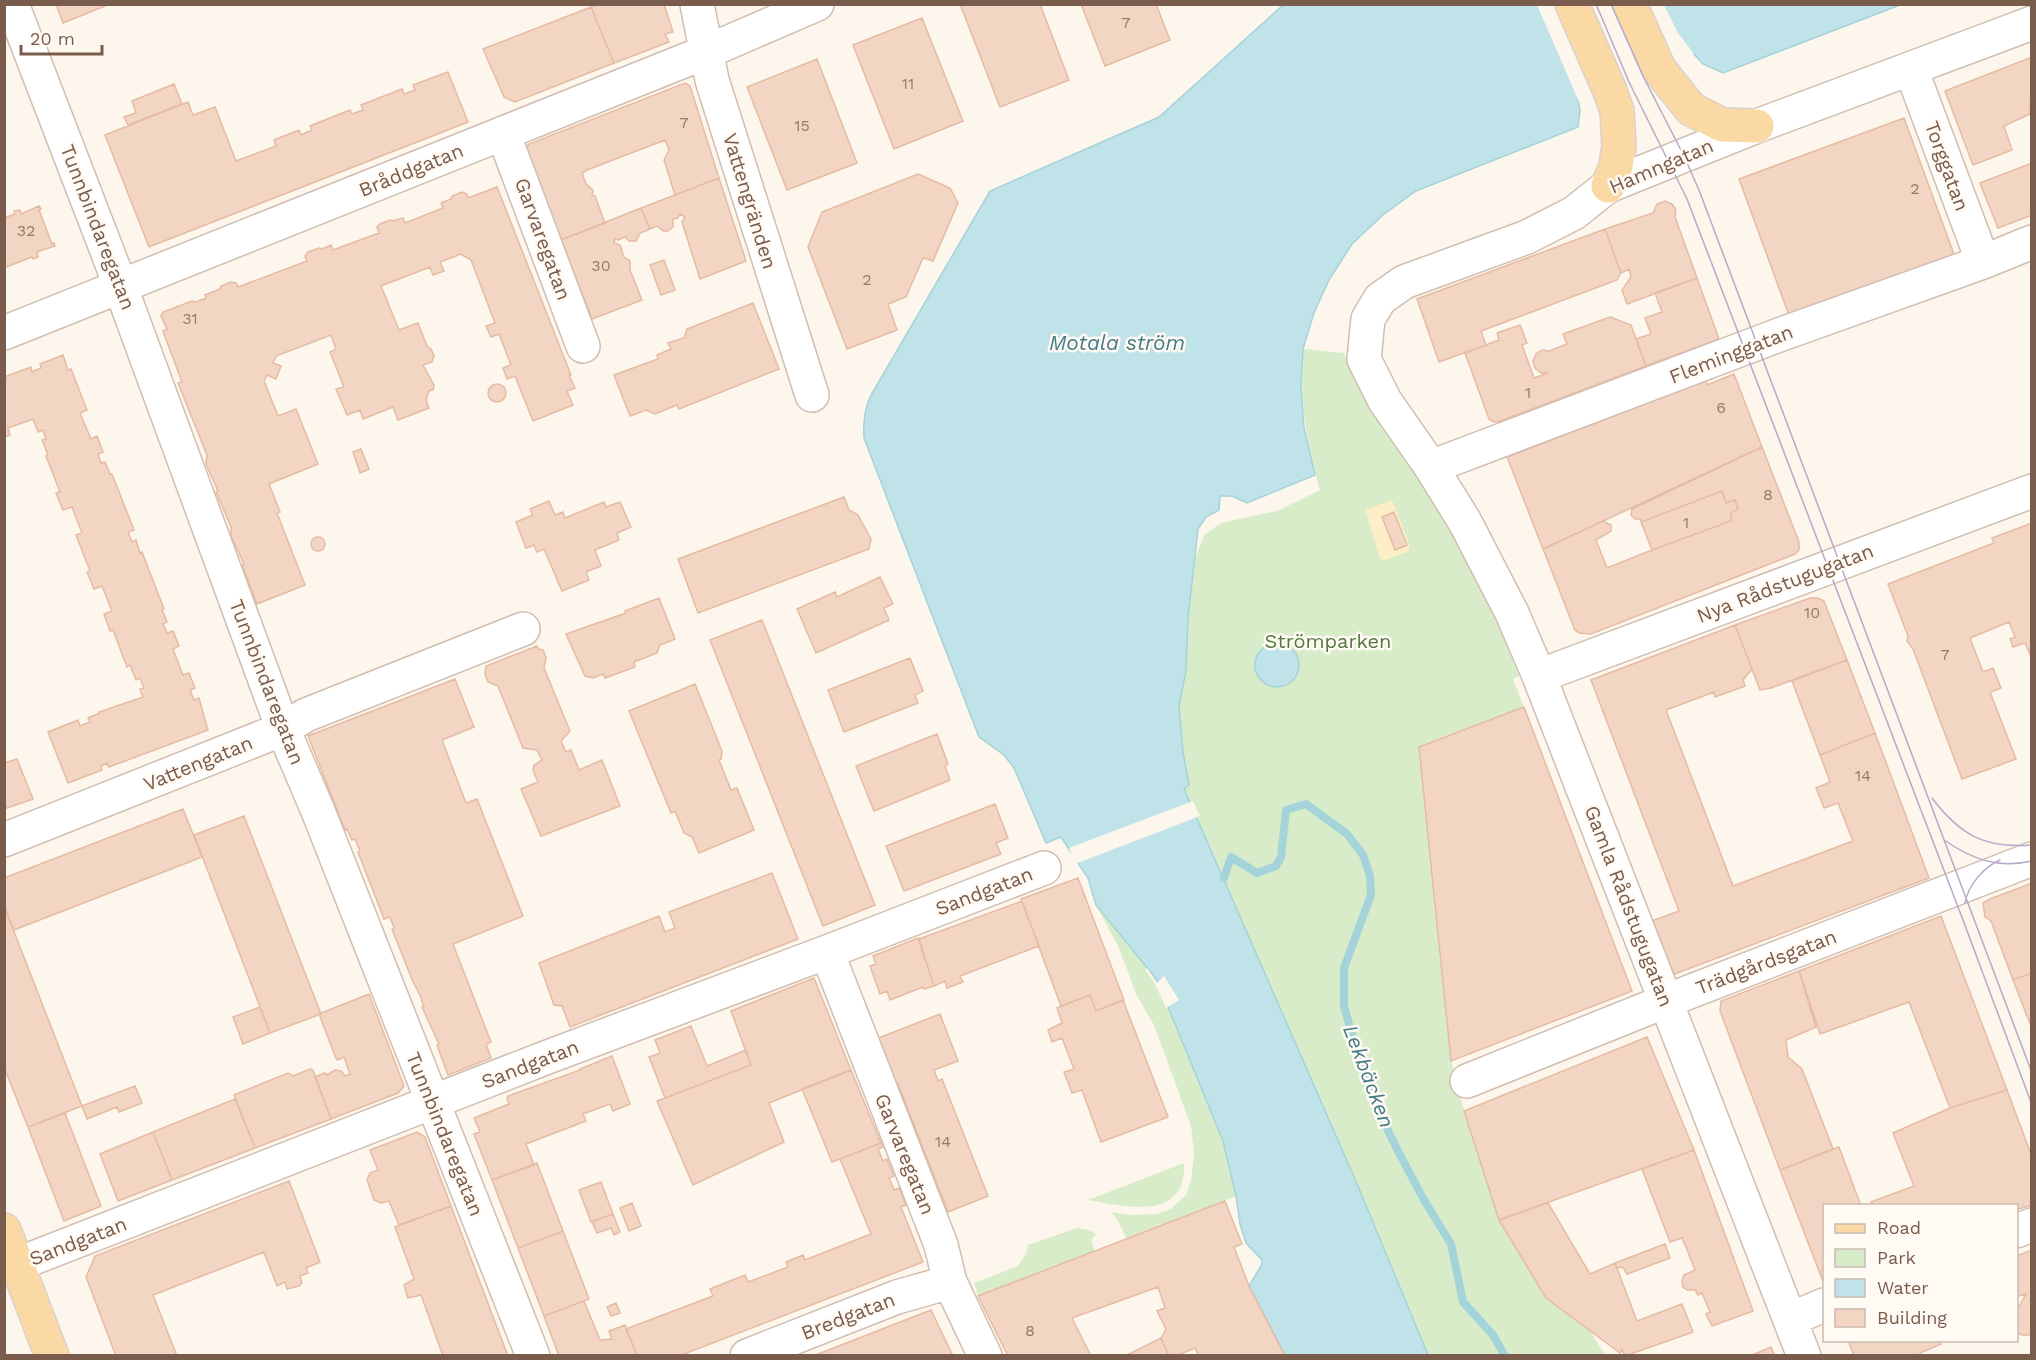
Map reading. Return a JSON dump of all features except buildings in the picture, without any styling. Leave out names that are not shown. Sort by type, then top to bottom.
[{"type":"main road","points":[[1572,4],[1617,111],[1619,146],[1616,166],[1608,186]]},
{"type":"main road","points":[[1630,4],[1659,69],[1691,109],[1722,124],[1757,126]]},
{"type":"main road","points":[[4,1230],[52,1356]]},
{"type":"street","name":"Tunnbindaregatan","points":[[12,4],[120,286],[283,729],[318,811],[533,1356]]},
{"type":"street","name":"Vattengränden","points":[[697,4],[719,103],[813,394]]},
{"type":"street","name":"Bråddgatan","points":[[4,333],[706,52],[817,4]]},
{"type":"street","name":"Hamngatan","points":[[1431,467],[1385,401],[1364,359],[1368,319],[1380,299],[1404,282],[1527,237],[1574,213],[1608,186],[1757,126],[2031,23]]},
{"type":"street","name":"Torggatan","points":[[1911,69],[1983,262]]},
{"type":"street","name":"Garvaregatan","points":[[503,133],[583,345]]},
{"type":"street","name":"Fleminggatan","points":[[1431,467],[1779,335],[1983,262],[2031,242]]},
{"type":"street","name":"Gamla Rådstugugatan","points":[[1431,467],[1465,522],[1512,613],[1539,676],[1804,1356]]},
{"type":"street","name":"Nya Rådstugugatan","points":[[1539,676],[2031,490]]},
{"type":"street","name":"Vattengatan","points":[[4,840],[283,729],[306,715],[523,629]]},
{"type":"street","name":"Trädgårdsgatan","points":[[1467,1082],[1666,1001],[2031,859]]},
{"type":"street","name":"Sandgatan","points":[[18,1264],[1044,867]]},
{"type":"street","name":"Garvaregatan","points":[[827,952],[941,1245],[950,1282],[985,1356]]},
{"type":"street","name":"Bredgatan","points":[[747,1356],[897,1297],[950,1282]]},
{"type":"street","points":[[1791,1319],[1823,1305]]},
{"type":"green space","name":"Strömparken","points":[[1303,349],[1344,353],[1363,396],[1427,492],[1461,552],[1492,613],[1519,676],[1513,679],[1524,707],[1451,1060],[1464,1111],[1499,1220],[1546,1298],[1590,1331],[1605,1355],[1428,1355],[1355,1179],[1184,788],[1189,785],[1183,752],[1179,706],[1186,671],[1188,618],[1194,562],[1204,535],[1221,523],[1277,511],[1320,490],[1305,420],[1302,385]]},
{"type":"green space","points":[[1096,905],[1157,980],[1223,1141],[1236,1196],[1127,1239],[1111,1212],[1132,1215],[1157,1214],[1171,1209],[1186,1195],[1191,1181],[1194,1154],[1191,1126],[1154,1025],[1137,996],[1118,946]]},
{"type":"green space","points":[[1184,1163],[1182,1182],[1175,1195],[1165,1202],[1135,1207],[1088,1200]]},
{"type":"green space","points":[[1077,1228],[1096,1234],[1091,1240],[1095,1251],[978,1296],[974,1283],[1018,1266],[1028,1245]]},
{"type":"sand","points":[[1392,500],[1410,546],[1408,552],[1381,561],[1365,510]]},
{"type":"water","name":"Motala ström","points":[[1283,5],[1900,5],[1723,73],[1703,64],[1688,48],[1578,97],[1580,111],[1578,127],[1416,191],[1383,215],[1352,244],[1329,280],[1314,313],[1303,349],[1301,386],[1304,428],[1315,475],[1247,503],[1232,496],[1220,496],[1219,510],[1206,517],[1198,529],[1188,618],[1186,671],[1179,706],[1183,752],[1189,785],[1184,789],[1355,1179],[1428,1355],[1285,1355],[1249,1286],[1262,1260],[1246,1243],[1223,1141],[1157,980],[1096,905],[1088,878],[1061,837],[1046,843],[1014,768],[1004,755],[979,737],[864,438],[864,416],[871,395],[990,191],[1159,117]]},
{"type":"water","points":[[1277,643],[1286,644],[1293,649],[1298,656],[1298,674],[1293,681],[1286,686],[1277,687],[1268,686],[1261,681],[1256,674],[1255,665],[1256,656],[1261,649],[1268,644]]},
{"type":"pier","points":[[1537,5],[1664,5],[1678,33],[1694,54],[1691,55],[1688,52],[1581,99],[1580,104]]},
{"type":"pier","points":[[1193,801],[1200,816],[1075,864],[1069,848]]},
{"type":"pier","points":[[1147,968],[1157,983],[1164,976],[1179,1000],[1166,1008],[1154,982],[1145,970]]},
{"type":"waterway","name":"Lekbäcken","points":[[1224,878],[1231,857],[1257,873],[1276,866],[1281,857],[1286,810],[1306,804],[1347,834],[1363,855],[1370,876],[1371,895],[1344,968],[1344,1006],[1358,1057],[1376,1106],[1398,1151],[1451,1244],[1463,1302],[1493,1335],[1505,1356]]},
{"type":"tram line","points":[[1596,4],[1629,82],[1687,199],[2032,1105]]},
{"type":"tram line","points":[[1611,4],[1643,76],[1699,190],[2032,1073]]},
{"type":"tram line","points":[[1932,798],[1953,822],[1975,837],[2000,845],[2032,845]]},
{"type":"tram line","points":[[1944,840],[1985,861],[2007,864],[2032,861]]},
{"type":"tram line","points":[[1965,903],[1969,890],[1978,877],[2000,860]]}]
